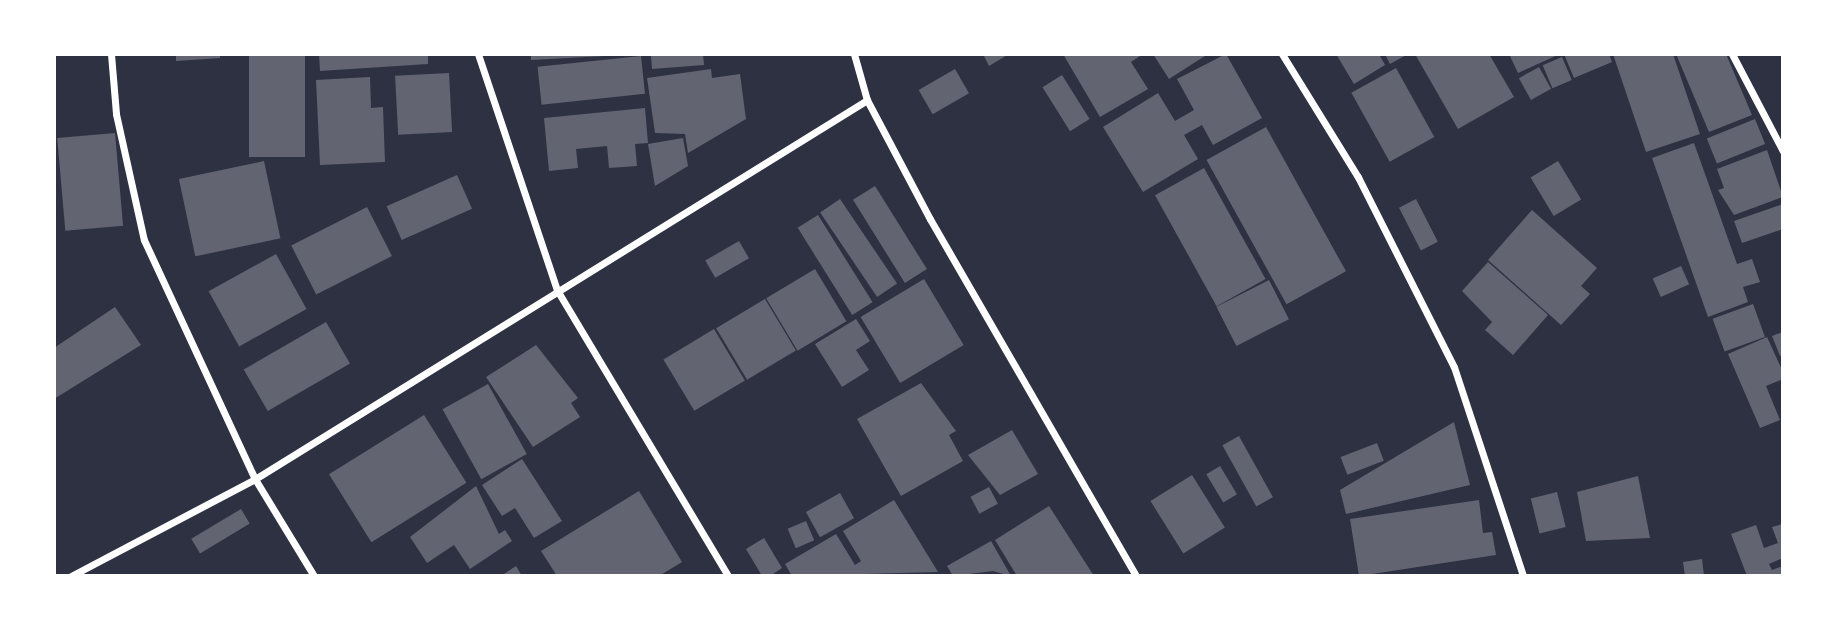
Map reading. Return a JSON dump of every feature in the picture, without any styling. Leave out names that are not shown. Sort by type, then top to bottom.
[{"type":"street","points":[[111,54],[116,114],[144,240],[255,479],[314,576]]},
{"type":"street","points":[[478,54],[557,290],[728,576]]},
{"type":"street","points":[[854,54],[867,100],[1136,576]]},
{"type":"street","points":[[1282,54],[1358,177],[1454,367],[1523,576]]},
{"type":"street","points":[[1732,54],[1783,151]]},
{"type":"street","points":[[71,576],[255,479],[867,100]]},
{"type":"building","points":[[176,54],[220,54],[220,58],[176,61]]},
{"type":"building","points":[[249,54],[305,54],[305,157],[249,157]]},
{"type":"building","points":[[319,54],[428,54],[428,64],[320,71]]},
{"type":"building","points":[[531,54],[605,54],[605,56],[531,60]]},
{"type":"building","points":[[703,54],[704,65],[652,69],[651,56]]},
{"type":"building","points":[[983,54],[1009,54],[989,66]]},
{"type":"building","points":[[1063,54],[1143,54],[1131,62],[1148,89],[1100,117]]},
{"type":"building","points":[[1153,54],[1208,54],[1169,79]]},
{"type":"building","points":[[1226,54],[1262,118],[1213,145],[1202,125],[1184,135],[1198,159],[1143,192],[1103,127],[1158,93],[1175,121],[1194,110],[1177,79]]},
{"type":"building","points":[[1336,54],[1379,54],[1385,65],[1354,84]]},
{"type":"building","points":[[1385,54],[1408,54],[1390,64]]},
{"type":"building","points":[[1415,54],[1489,54],[1514,97],[1458,129]]},
{"type":"building","points":[[1509,54],[1560,54],[1518,73]]},
{"type":"building","points":[[1564,54],[1609,54],[1612,62],[1574,78]]},
{"type":"building","points":[[1613,54],[1673,54],[1700,134],[1646,152]]},
{"type":"building","points":[[1676,54],[1726,54],[1752,115],[1709,132]]},
{"type":"building","points":[[641,56],[645,94],[542,105],[538,67]]},
{"type":"building","points":[[1562,57],[1572,80],[1552,88],[1543,65]]},
{"type":"building","points":[[1539,67],[1551,89],[1531,100],[1519,78]]},
{"type":"building","points":[[1396,68],[1434,137],[1390,162],[1351,93]]},
{"type":"building","points":[[711,69],[712,78],[740,74],[746,119],[688,153],[685,134],[655,133],[647,78]]},
{"type":"building","points":[[955,69],[969,93],[933,114],[919,90]]},
{"type":"building","points":[[449,73],[452,132],[398,135],[395,76]]},
{"type":"building","points":[[1062,75],[1090,119],[1070,131],[1042,87]]},
{"type":"building","points":[[370,77],[371,108],[383,107],[385,162],[320,165],[316,80]]},
{"type":"building","points":[[645,108],[648,143],[635,144],[637,166],[609,168],[607,146],[576,149],[578,168],[549,171],[544,118]]},
{"type":"building","points":[[1755,119],[1765,144],[1717,164],[1707,138]]},
{"type":"building","points":[[1266,127],[1346,271],[1287,304],[1207,160]]},
{"type":"building","points":[[115,133],[123,226],[65,231],[57,138]]},
{"type":"building","points":[[683,138],[688,166],[655,186],[648,144]]},
{"type":"building","points":[[1694,143],[1737,264],[1752,259],[1760,282],[1743,287],[1748,302],[1708,317],[1652,158]]},
{"type":"building","points":[[1767,150],[1783,197],[1734,215],[1718,190],[1724,188],[1717,169]]},
{"type":"building","points":[[264,161],[280,238],[195,256],[179,179]]},
{"type":"building","points":[[1558,161],[1581,200],[1554,216],[1531,177]]},
{"type":"building","points":[[1204,168],[1266,279],[1217,306],[1155,195]]},
{"type":"building","points":[[457,175],[472,209],[402,240],[387,206]]},
{"type":"building","points":[[875,186],[927,269],[905,283],[853,200]]},
{"type":"building","points":[[840,199],[897,284],[877,297],[820,212]]},
{"type":"building","points":[[1416,199],[1438,242],[1421,250],[1399,208]]},
{"type":"building","points":[[1783,204],[1783,229],[1742,243],[1734,221]]},
{"type":"building","points":[[367,207],[392,256],[316,295],[291,246]]},
{"type":"building","points":[[1532,210],[1597,268],[1581,286],[1590,294],[1561,325],[1488,260]]},
{"type":"building","points":[[818,215],[873,302],[852,315],[798,228]]},
{"type":"building","points":[[739,241],[749,258],[715,278],[705,260]]},
{"type":"building","points":[[276,254],[307,309],[239,346],[209,291]]},
{"type":"building","points":[[1488,262],[1548,315],[1513,355],[1485,330],[1492,322],[1462,291]]},
{"type":"building","points":[[1681,266],[1689,284],[1661,297],[1653,279]]},
{"type":"building","points":[[815,269],[846,321],[798,351],[766,298]]},
{"type":"building","points":[[924,279],[964,345],[900,383],[861,317]]},
{"type":"building","points":[[1269,280],[1289,319],[1236,346],[1216,307]]},
{"type":"building","points":[[765,299],[796,350],[747,380],[716,328]]},
{"type":"building","points":[[1753,304],[1765,337],[1725,352],[1713,319]]},
{"type":"building","points":[[115,307],[141,345],[54,399],[54,348]]},
{"type":"building","points":[[856,319],[870,341],[856,350],[869,370],[842,387],[815,344]]},
{"type":"building","points":[[326,322],[350,364],[268,411],[244,370]]},
{"type":"building","points":[[714,329],[745,380],[694,411],[663,359]]},
{"type":"building","points":[[1783,332],[1783,355],[1780,356],[1772,336]]},
{"type":"building","points":[[1767,337],[1783,372],[1783,379],[1766,386],[1780,420],[1760,428],[1728,354]]},
{"type":"building","points":[[536,345],[578,398],[571,403],[580,417],[533,447],[486,377]]},
{"type":"building","points":[[921,383],[956,431],[949,435],[963,461],[901,496],[857,419]]},
{"type":"building","points":[[488,384],[527,454],[481,479],[443,409]]},
{"type":"building","points":[[424,415],[466,483],[371,542],[329,474]]},
{"type":"building","points":[[1454,422],[1470,485],[1346,514],[1340,490]]},
{"type":"building","points":[[1012,430],[1038,474],[1000,495],[968,455]]},
{"type":"building","points":[[1239,436],[1273,497],[1256,506],[1222,445]]},
{"type":"building","points":[[1377,443],[1384,461],[1347,475],[1341,457]]},
{"type":"building","points":[[522,459],[562,521],[534,538],[515,508],[502,516],[482,485]]},
{"type":"building","points":[[1220,466],[1237,494],[1223,503],[1206,474]]},
{"type":"building","points":[[1192,475],[1225,528],[1183,554],[1150,501]]},
{"type":"building","points":[[1638,476],[1650,538],[1586,541],[1577,492]]},
{"type":"building","points":[[476,486],[499,534],[505,530],[512,541],[470,569],[454,545],[427,563],[410,537]]},
{"type":"building","points":[[989,487],[998,504],[979,514],[970,497]]},
{"type":"building","points":[[639,491],[682,562],[659,576],[557,576],[541,551]]},
{"type":"building","points":[[1557,492],[1566,527],[1540,533],[1531,499]]},
{"type":"building","points":[[840,493],[854,518],[820,537],[806,512]]},
{"type":"building","points":[[894,500],[938,572],[792,576],[785,564],[836,534],[855,565],[861,561],[843,531]]},
{"type":"building","points":[[1479,500],[1483,533],[1492,532],[1496,555],[1359,576],[1350,519]]},
{"type":"building","points":[[1049,506],[1094,576],[1017,576],[995,540]]},
{"type":"building","points":[[241,509],[250,524],[200,553],[191,539]]},
{"type":"building","points":[[806,521],[814,540],[796,548],[788,529]]},
{"type":"building","points":[[1783,524],[1783,558],[1769,564],[1772,570],[1783,566],[1783,576],[1747,576],[1731,534],[1756,525],[1764,548],[1778,543],[1772,527]]},
{"type":"building","points":[[764,538],[782,568],[770,576],[762,576],[746,549]]},
{"type":"building","points":[[991,541],[1011,576],[993,571],[953,576],[947,566]]},
{"type":"building","points":[[1702,559],[1704,576],[1685,576],[1683,562]]},
{"type":"building","points":[[516,566],[522,576],[501,576]]}]
